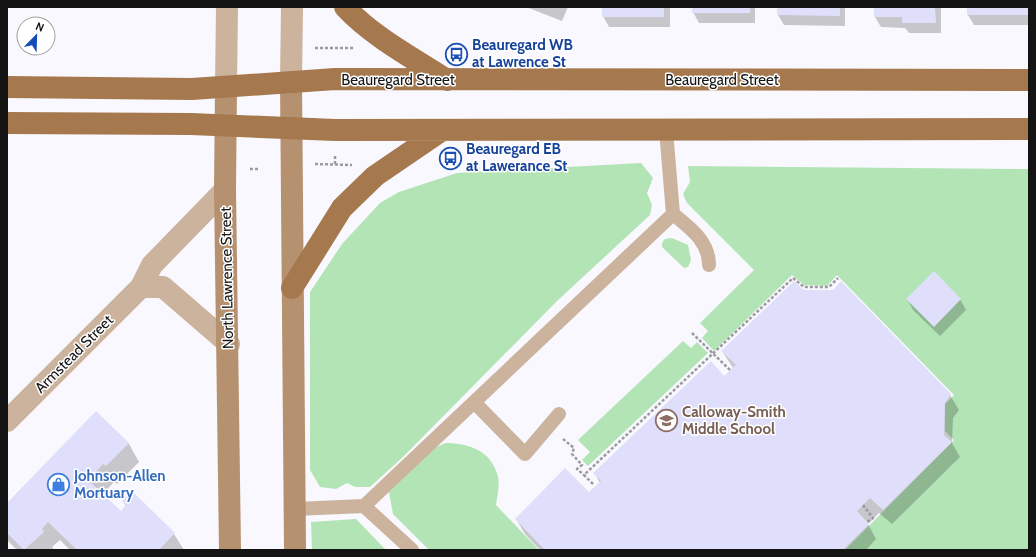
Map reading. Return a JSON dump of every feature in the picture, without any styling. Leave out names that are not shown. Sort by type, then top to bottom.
[{"type":"main road","points":[[345,7],[354,17],[383,38],[447,80]]},
{"type":"main road","name":"Beauregard Street","points":[[7,87],[192,89],[335,79],[1029,80]]},
{"type":"main road","points":[[971,80],[1029,91]]},
{"type":"main road","points":[[7,123],[191,124],[441,131],[1029,129]]},
{"type":"main road","points":[[292,288],[342,208],[375,176],[441,131]]},
{"type":"street","name":"North Lawrence Street","points":[[227,7],[225,190],[229,344],[230,550]]},
{"type":"street","points":[[292,7],[292,288],[295,550]]},
{"type":"street","name":"Armstead Street","points":[[7,421],[141,287],[152,266],[225,190]]},
{"type":"street","points":[[141,287],[163,287],[229,344]]},
{"type":"lane","points":[[666,130],[673,214],[697,235],[709,253],[710,265]]},
{"type":"lane","points":[[295,509],[364,506],[673,214]]},
{"type":"lane","points":[[474,402],[525,454],[558,414]]},
{"type":"lane","points":[[364,506],[412,550]]},
{"type":"path","points":[[312,48],[357,48]]},
{"type":"path","points":[[335,48],[336,55]]},
{"type":"path","points":[[335,156],[335,164]]},
{"type":"path","points":[[313,164],[358,165]]},
{"type":"path","points":[[250,169],[258,169]]},
{"type":"path","points":[[584,475],[793,278],[804,287],[829,287],[838,278]]},
{"type":"path","points":[[692,333],[730,370]]},
{"type":"path","points":[[547,427],[574,448],[572,454],[582,465],[577,469],[593,484]]},
{"type":"path","points":[[863,506],[873,518],[867,522]]},
{"type":"green space","points":[[641,163],[653,178],[647,193],[652,205],[650,215],[557,301],[403,457],[370,487],[355,487],[347,483],[336,489],[320,487],[310,470],[310,292],[342,244],[380,203],[399,192],[457,173]]},
{"type":"green space","points":[[688,166],[1029,169],[1029,550],[845,550],[954,440],[945,431],[945,404],[954,395],[837,275],[827,286],[804,285],[792,275],[714,351],[702,338],[708,331],[700,323],[754,270],[687,203],[683,194],[690,182]]},
{"type":"green space","points":[[672,238],[688,245],[691,260],[688,267],[684,268],[662,247],[662,243],[665,239]]},
{"type":"green space","points":[[683,341],[691,348],[697,342],[708,353],[588,466],[582,460],[590,452],[578,440]]},
{"type":"green space","points":[[446,443],[455,443],[471,447],[478,450],[491,461],[499,480],[496,505],[539,550],[429,550],[393,514],[389,492],[436,447]]},
{"type":"green space","points":[[356,519],[386,550],[312,550],[311,522]]},
{"type":"building","points":[[602,7],[664,7],[664,17],[602,17]]},
{"type":"building","points":[[692,7],[750,7],[750,13],[692,13]]},
{"type":"building","points":[[777,7],[840,7],[840,16],[777,15]]},
{"type":"building","points":[[874,7],[935,7],[936,23],[902,23],[902,17],[874,17]]},
{"type":"building","points":[[967,7],[1029,7],[1029,15],[967,15]]},
{"type":"building","points":[[934,271],[961,299],[934,327],[906,299]]},
{"type":"building","points":[[794,281],[804,290],[833,290],[841,281],[951,394],[945,403],[944,435],[952,442],[883,510],[870,498],[857,511],[869,524],[843,550],[545,550],[515,519],[565,468],[589,492],[601,481],[593,473],[711,361],[724,376],[736,365],[721,351]]},
{"type":"building","name":"Johnson-Allen Mortuary","points":[[96,411],[129,443],[106,466],[103,464],[88,480],[121,511],[126,505],[122,501],[132,491],[175,533],[159,550],[77,550],[48,522],[42,529],[44,532],[24,550],[7,533],[7,503]]},
{"type":"place","name":"Beauregard WB at Lawrence St","points":[[457,54]]},
{"type":"place","name":"Beauregard EB at Lawerance St","points":[[450,158]]},
{"type":"place","name":"Calloway-Smith Middle School","points":[[667,421]]},
{"type":"place","name":"Johnson-Allen Mortuary","points":[[59,485]]}]
